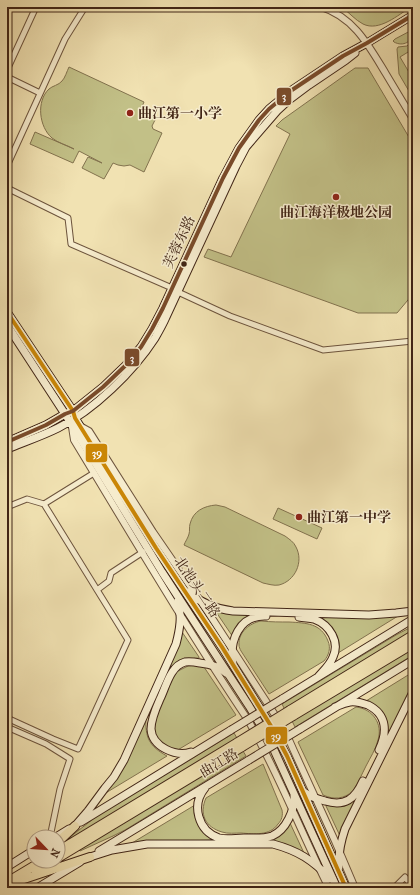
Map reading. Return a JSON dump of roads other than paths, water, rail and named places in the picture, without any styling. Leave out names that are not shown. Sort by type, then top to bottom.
[{"type":"highway","name":"曲江路","points":[[292,713],[413,635]]},
{"type":"highway","name":"曲江路","points":[[66,846],[292,713],[413,644]]},
{"type":"highway","name":"曲江路","points":[[66,853],[240,744]]},
{"type":"highway","points":[[66,834],[75,826]]},
{"type":"highway","points":[[7,882],[90,857]]},
{"type":"highway","points":[[8,888],[27,869]]},
{"type":"highway","points":[[18,879],[31,869]]},
{"type":"highway","points":[[18,879],[37,869]]},
{"type":"main road","name":"芙蓉东路","points":[[7,449],[74,420],[103,386],[126,365],[140,347],[152,330],[163,308],[175,290],[226,172],[239,148],[259,120],[292,90],[343,56],[413,15]]},
{"type":"main road","name":"北池头二路","points":[[7,312],[48,374],[176,594],[269,739],[336,885]]},
{"type":"main road","points":[[7,325],[65,414]]},
{"type":"main road","name":"芙蓉东路","points":[[7,442],[46,425],[65,414],[74,420]]},
{"type":"main road","name":"北池头二路","points":[[74,420],[271,726],[287,756],[346,888]]},
{"type":"main road","points":[[180,584],[192,596],[201,601],[214,607],[233,611],[369,615],[413,611]]},
{"type":"main road","points":[[75,826],[114,777],[124,760],[176,644],[181,615],[176,594]]},
{"type":"main road","points":[[235,668],[233,662],[233,649],[236,636],[241,627],[248,621],[256,617],[306,618],[314,619],[322,623],[333,635],[335,642],[335,651],[332,660],[318,677]]},
{"type":"main road","name":"曲江路","points":[[66,831],[413,619]]},
{"type":"main road","name":"曲江路","points":[[37,888],[413,660]]},
{"type":"main road","points":[[199,749],[182,754],[166,749],[159,744],[153,736],[151,728],[154,713],[170,677],[175,668],[180,664],[189,662],[212,665],[229,675]]},
{"type":"main road","points":[[340,875],[338,862],[343,835],[349,820],[413,692]]},
{"type":"main road","points":[[301,788],[306,794],[330,803],[338,803],[353,797],[359,789],[382,744],[385,734],[384,724],[378,712],[370,706],[362,703],[350,702],[335,707]]},
{"type":"main road","points":[[208,784],[200,797],[198,818],[204,828],[212,834],[224,838],[262,838],[271,836],[278,832],[284,825],[292,810],[294,801],[293,791]]},
{"type":"main road","points":[[90,857],[112,850],[147,844],[266,843],[292,850],[308,859],[336,885]]},
{"type":"main road","points":[[7,867],[26,855]]},
{"type":"street","points":[[7,70],[36,7]]},
{"type":"street","points":[[7,166],[65,39],[85,7]]},
{"type":"street","points":[[321,7],[345,19],[367,43],[413,119]]},
{"type":"street","points":[[7,77],[40,93]]},
{"type":"street","points":[[7,188],[68,218],[71,244],[230,316],[323,350],[413,341]]},
{"type":"street","points":[[74,420],[74,440],[212,665],[256,733],[329,888]]},
{"type":"street","points":[[74,420],[89,431],[153,532],[233,649],[286,733],[355,888]]},
{"type":"street","points":[[44,504],[94,473]]},
{"type":"street","points":[[7,507],[27,499],[44,504],[128,640],[78,749],[7,718]]},
{"type":"street","points":[[97,590],[109,581],[111,573],[143,552]]},
{"type":"street","points":[[7,727],[46,744],[70,759],[60,789],[52,829]]},
{"type":"street","points":[[394,888],[405,877],[413,888]]},
{"type":"place","name":"曲江第一小学","points":[[130,113]]},
{"type":"place","name":"曲江海洋极地公园","points":[[336,197]]},
{"type":"place","name":"曲江第一中学","points":[[299,517]]}]
